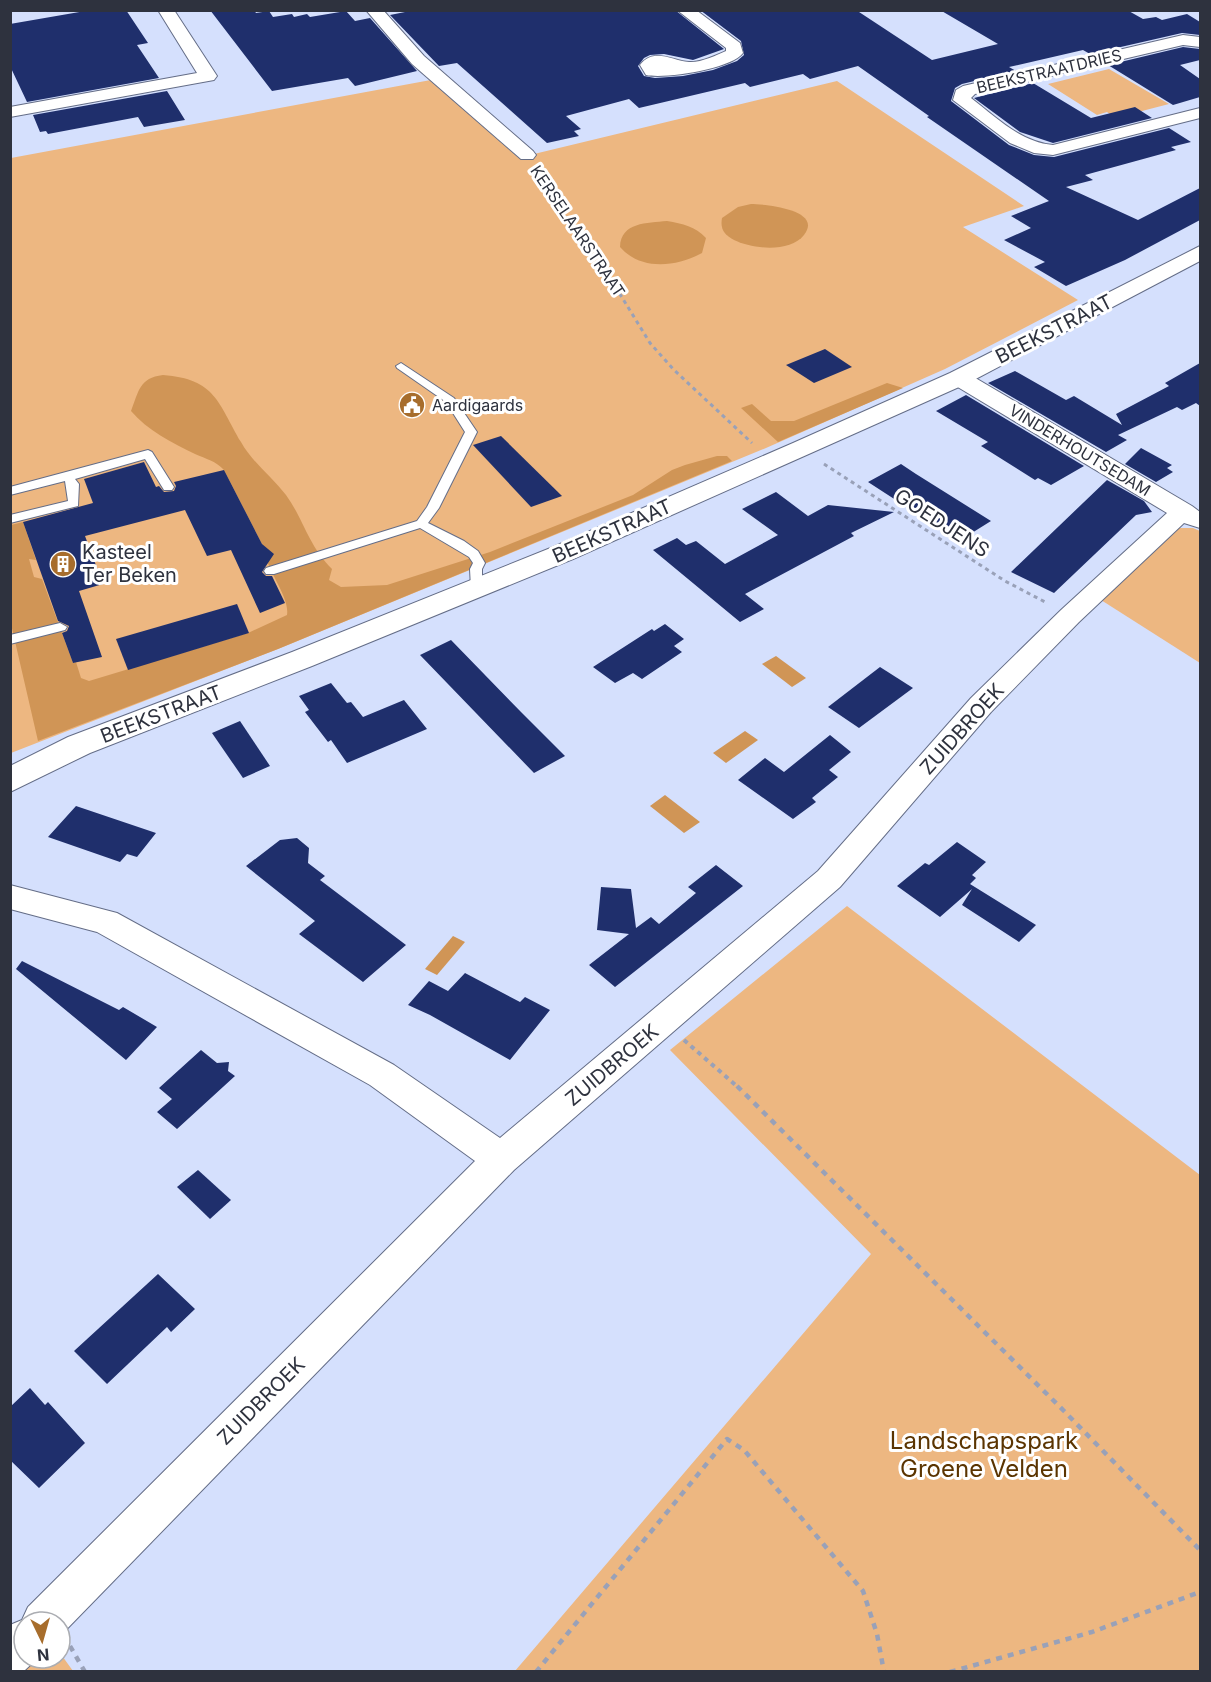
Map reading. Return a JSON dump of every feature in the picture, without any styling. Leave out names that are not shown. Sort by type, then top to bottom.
[{"type":"street","points":[[10,112],[208,76],[166,10]]},
{"type":"street","name":"KERSELAARSTRAAT","points":[[374,10],[418,60],[527,155]]},
{"type":"street","points":[[685,10],[734,46],[735,53],[725,58],[685,67]]},
{"type":"street","name":"BEEKSTRAATDRIES","points":[[1200,42],[1183,40],[969,90],[962,94],[962,100],[1014,137],[1039,150],[1053,150],[1200,113]]},
{"type":"street","points":[[1181,118],[1200,127]]},
{"type":"street","name":"BEEKSTRAAT","points":[[10,780],[79,746],[563,553],[770,460],[802,448],[959,378],[1200,253]]},
{"type":"street","name":"VINDERHOUTSEDAM","points":[[959,378],[1192,517]]},
{"type":"street","name":"ZUIDBROEK","points":[[67,1610],[501,1160],[829,879],[981,705],[1070,616],[1192,517]]},
{"type":"street","points":[[10,897],[106,922],[381,1075],[501,1160]]},
{"type":"lane","points":[[270,571],[421,524],[433,508],[471,432],[450,400],[401,366]]},
{"type":"lane","points":[[10,491],[148,454],[168,488]]},
{"type":"lane","points":[[10,519],[74,503],[73,484],[68,477]]},
{"type":"lane","points":[[421,524],[474,554],[479,563],[476,568],[477,588]]},
{"type":"lane","points":[[11,640],[60,627]]},
{"type":"path","name":"KERSELAARSTRAAT","points":[[527,155],[547,182],[576,232],[605,269],[650,343],[673,369],[770,460]]},
{"type":"path","name":"GOEDJENS","points":[[802,448],[1005,581],[1070,616]]},
{"type":"path","points":[[664,1021],[732,1081],[1064,1411],[1200,1550]]},
{"type":"path","points":[[536,1671],[727,1439],[744,1450],[863,1591],[877,1634],[884,1671]]},
{"type":"path","points":[[950,1671],[1092,1632],[1200,1592]]},
{"type":"path","points":[[72,1659],[85,1671]]},
{"type":"green space","points":[[1109,69],[1169,104],[1115,118],[1107,112],[1097,115],[1048,84]]},
{"type":"green space","points":[[447,77],[534,154],[837,81],[1024,206],[963,227],[1078,300],[945,369],[766,448],[278,649],[11,753],[11,158]]},
{"type":"green space","points":[[1178,528],[1193,528],[1200,531],[1200,663],[1101,600]]},
{"type":"green space","name":"Landschapspark Groene Velden","points":[[847,906],[1200,1175],[1200,1671],[515,1671],[871,1254],[670,1050]]},
{"type":"green space","points":[[25,1670],[73,1671],[23,1672]]},
{"type":"shaded area","points":[[751,204],[778,207],[799,214],[806,219],[808,226],[804,235],[790,245],[770,248],[751,246],[725,234],[722,228],[722,218],[738,207]]},
{"type":"shaded area","points":[[667,221],[688,226],[702,234],[706,238],[702,253],[670,264],[659,264],[638,260],[628,255],[620,247],[621,239],[630,228],[636,225]]},
{"type":"shaded area","points":[[163,375],[181,377],[194,382],[213,395],[256,463],[292,504],[317,551],[332,569],[329,580],[341,587],[387,585],[490,552],[633,495],[672,470],[685,465],[717,456],[727,456],[732,461],[278,649],[38,741],[11,624],[11,525],[23,522],[36,560],[29,559],[34,577],[42,579],[73,663],[76,662],[81,678],[89,681],[248,633],[287,615],[285,600],[269,566],[264,548],[224,470],[214,462],[160,436],[131,411],[144,382]]},
{"type":"shaded area","points":[[887,383],[903,388],[778,442],[741,408],[752,404],[771,421],[794,421]]},
{"type":"shaded area","points":[[776,656],[806,678],[792,687],[762,664]]},
{"type":"shaded area","points":[[745,731],[758,740],[726,763],[713,753]]},
{"type":"shaded area","points":[[665,795],[700,822],[684,833],[650,806]]},
{"type":"shaded area","points":[[453,936],[465,942],[437,975],[425,969]]},
{"type":"building","points":[[91,10],[126,10],[148,43],[137,45],[159,78],[27,102],[10,66],[10,24]]},
{"type":"building","points":[[210,10],[254,10],[256,13],[269,11],[273,17],[292,14],[294,17],[307,14],[310,17],[346,11],[355,21],[370,18],[417,71],[355,86],[348,78],[272,91]]},
{"type":"building","points":[[415,10],[675,10],[724,49],[693,60],[664,54],[650,55],[644,58],[638,66],[644,76],[655,78],[683,76],[713,70],[737,61],[744,55],[741,41],[700,10],[856,10],[932,60],[998,44],[940,10],[1127,10],[1143,19],[1156,17],[1162,20],[1187,14],[1200,22],[1200,35],[1182,33],[1090,54],[1083,50],[1009,67],[1016,71],[962,84],[955,88],[951,101],[1009,145],[1034,155],[1054,157],[1169,128],[1191,142],[1171,147],[1176,150],[1085,175],[1093,180],[1066,187],[1138,220],[1200,188],[1200,220],[1125,260],[1066,286],[1034,267],[1045,262],[1004,240],[1031,228],[1011,216],[1049,201],[927,117],[929,116],[858,66],[810,79],[803,74],[750,87],[745,83],[639,108],[629,99],[566,116],[581,129],[574,131],[579,136],[547,143],[457,63],[439,66],[390,15]]},
{"type":"building","points":[[1183,47],[1200,49],[1200,60],[1180,65],[1200,79],[1200,97],[1173,105],[1108,65]]},
{"type":"building","points":[[1033,83],[1091,118],[1135,107],[1152,118],[1053,143],[1020,132],[974,98]]},
{"type":"building","points":[[167,91],[185,120],[144,127],[138,117],[48,134],[46,131],[40,132],[33,115]]},
{"type":"building","points":[[825,349],[852,367],[814,383],[786,365]]},
{"type":"building","points":[[1200,363],[1200,406],[1196,403],[1182,410],[1177,407],[1118,435],[1127,440],[1106,452],[988,383],[1015,371],[1066,400],[1074,396],[1122,425],[1116,414],[1169,386],[1165,383]]},
{"type":"building","points":[[966,395],[1084,466],[1051,485],[1038,478],[1035,480],[981,446],[988,442],[936,411]]},
{"type":"building","points":[[501,436],[562,496],[531,507],[473,445]]},
{"type":"building","points":[[1141,448],[1172,465],[1167,468],[1173,472],[1156,482],[1125,464]]},
{"type":"building","name":"Kasteel Ter Beken","points":[[144,462],[156,487],[159,486],[164,492],[174,491],[176,486],[174,482],[224,470],[262,544],[274,554],[262,572],[266,576],[272,576],[285,603],[260,613],[231,550],[207,556],[185,510],[85,536],[103,584],[79,591],[102,657],[73,663],[62,633],[67,631],[69,626],[58,621],[23,522],[93,503],[84,479]]},
{"type":"building","points":[[901,464],[991,521],[959,541],[868,482]]},
{"type":"building","points":[[1107,480],[1144,501],[1152,512],[1136,515],[1054,593],[1011,572]]},
{"type":"building","points":[[776,492],[808,516],[828,505],[894,512],[851,533],[854,536],[745,594],[764,609],[740,622],[653,550],[677,538],[686,545],[696,541],[725,564],[778,535],[742,509]]},
{"type":"building","points":[[237,604],[249,633],[128,670],[116,639]]},
{"type":"building","points":[[665,624],[684,639],[674,646],[682,652],[642,679],[633,673],[615,683],[593,667],[652,629],[654,631]]},
{"type":"building","points":[[451,640],[565,756],[534,773],[420,655]]},
{"type":"building","points":[[880,667],[913,688],[859,728],[828,707]]},
{"type":"building","points":[[331,683],[347,703],[351,702],[363,717],[404,700],[427,729],[347,763],[331,740],[328,742],[305,712],[309,710],[299,696]]},
{"type":"building","points":[[240,721],[270,766],[243,778],[212,733]]},
{"type":"building","points":[[830,735],[851,752],[829,770],[838,777],[812,798],[816,802],[793,819],[738,780],[765,758],[784,772]]},
{"type":"building","points":[[76,806],[156,833],[137,857],[127,854],[120,862],[48,837]]},
{"type":"building","points":[[297,838],[309,848],[308,863],[325,876],[320,880],[406,945],[363,982],[299,934],[315,921],[246,866],[280,840]]},
{"type":"building","points":[[957,842],[986,862],[972,875],[976,878],[970,884],[1036,925],[1019,942],[962,905],[972,889],[940,917],[897,886],[925,863],[929,865]]},
{"type":"building","points":[[716,865],[743,886],[615,987],[589,965],[629,934],[597,930],[601,887],[631,889],[636,928],[651,917],[659,924],[696,893],[688,887]]},
{"type":"building","points":[[22,961],[119,1010],[123,1007],[157,1027],[126,1060],[16,969]]},
{"type":"building","points":[[465,973],[520,1002],[525,997],[550,1010],[510,1060],[408,1005],[429,981],[448,991]]},
{"type":"building","points":[[201,1050],[217,1063],[229,1062],[228,1071],[235,1076],[177,1129],[157,1112],[172,1099],[159,1088]]},
{"type":"building","points":[[198,1170],[231,1200],[210,1219],[177,1187]]},
{"type":"building","points":[[158,1274],[195,1309],[171,1332],[167,1327],[107,1384],[74,1351]]},
{"type":"building","points":[[30,1388],[45,1405],[48,1402],[85,1443],[39,1488],[10,1460],[10,1407]]},
{"type":"place","name":"Aardigaards","points":[[412,405]]},
{"type":"place","name":"Kasteel Ter Beken","points":[[63,564]]}]
